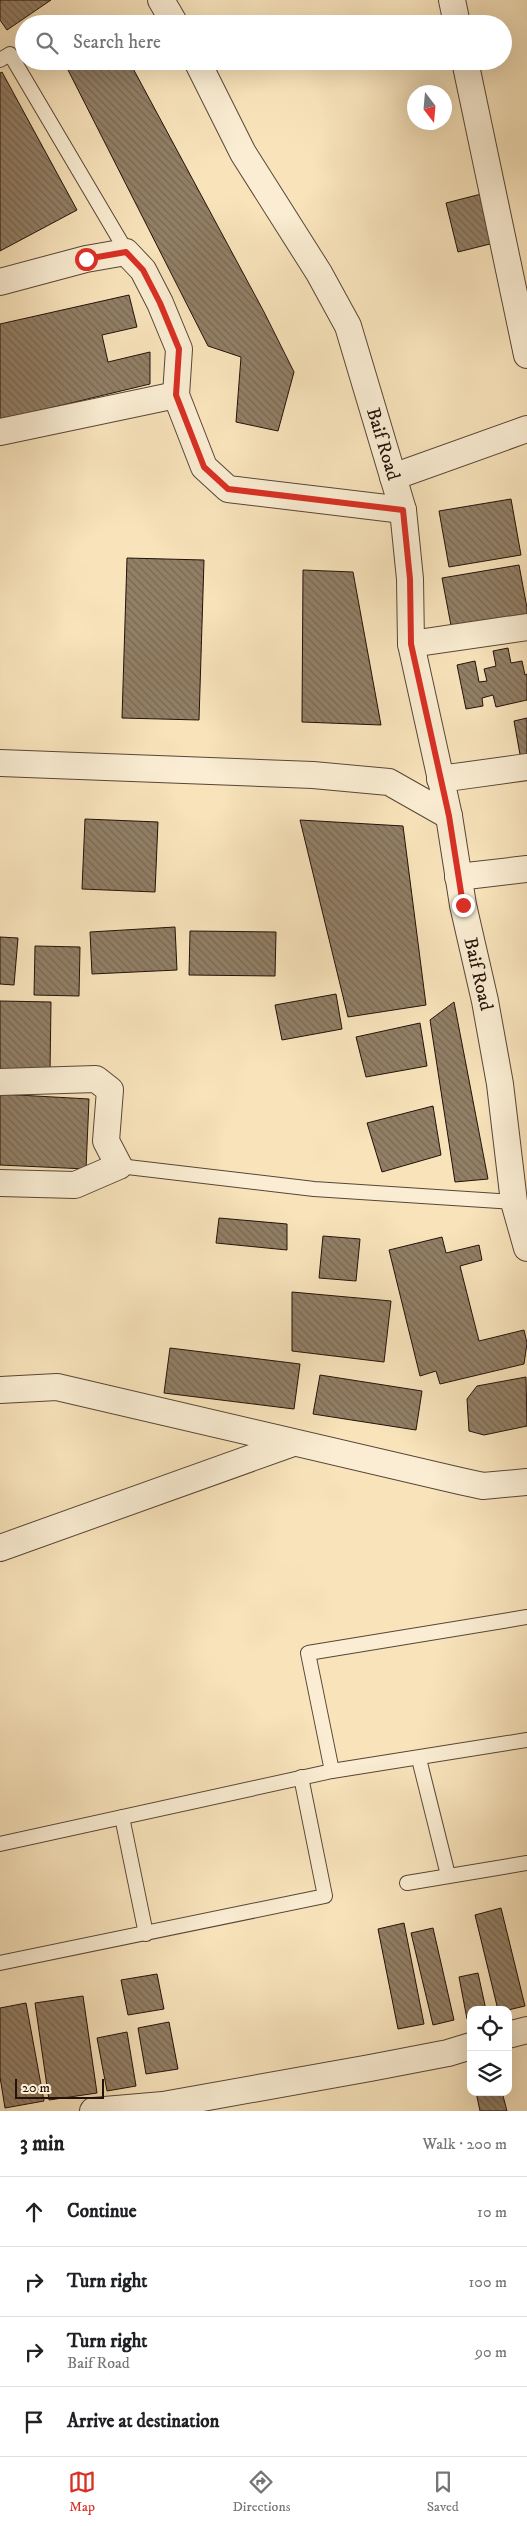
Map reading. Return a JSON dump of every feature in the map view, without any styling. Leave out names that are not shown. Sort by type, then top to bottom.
[{"type":"street","points":[[161,0],[170,15]]},
{"type":"street","points":[[452,0],[455,15]]},
{"type":"street","name":"Baif Road","points":[[202,70],[243,153],[318,273],[348,326],[403,510],[410,579],[411,644],[449,816],[463,905],[485,1000],[521,1200],[527,1248]]},
{"type":"street","points":[[467,70],[527,355]]},
{"type":"street","points":[[0,282],[86,259],[126,252],[143,270],[160,303],[179,349],[176,395],[204,467],[228,489],[403,510]]},
{"type":"street","points":[[0,432],[176,395]]},
{"type":"street","points":[[393,477],[527,429]]},
{"type":"street","points":[[411,644],[527,627]]},
{"type":"street","points":[[0,763],[313,775],[389,782],[449,816]]},
{"type":"street","points":[[440,779],[527,768]]},
{"type":"street","points":[[458,877],[527,869]]},
{"type":"street","points":[[0,1082],[96,1078],[110,1090],[106,1141],[120,1166],[75,1185],[0,1183]]},
{"type":"street","points":[[0,1390],[57,1387],[483,1486],[527,1482]]},
{"type":"street","points":[[0,1548],[293,1443]]},
{"type":"street","points":[[512,2033],[527,2030]]},
{"type":"street","points":[[93,2111],[162,2105],[370,2068],[448,2053],[467,2047]]},
{"type":"lane","points":[[0,60],[10,54],[15,62]]},
{"type":"lane","points":[[19,70],[128,254]]},
{"type":"lane","points":[[120,1166],[314,1189],[521,1200]]},
{"type":"lane","points":[[332,1771],[308,1653],[527,1617]]},
{"type":"lane","points":[[0,1844],[301,1777],[527,1740]]},
{"type":"lane","points":[[419,1759],[448,1875]]},
{"type":"lane","points":[[0,1963],[325,1896],[301,1777]]},
{"type":"lane","points":[[122,1817],[146,1934]]},
{"type":"lane","points":[[407,1883],[527,1862]]},
{"type":"building","points":[[0,0],[51,0],[29,15],[15,15],[15,25],[7,30],[0,20]]},
{"type":"building","points":[[68,70],[134,70],[264,312],[294,372],[278,431],[236,422],[241,357],[208,346]]},
{"type":"building","points":[[2,72],[77,210],[0,251],[0,73]]},
{"type":"building","points":[[489,192],[502,241],[458,252],[446,203]]},
{"type":"building","points":[[129,295],[137,327],[102,335],[108,362],[150,352],[150,384],[0,420],[0,324]]},
{"type":"building","points":[[511,499],[521,555],[449,567],[439,511]]},
{"type":"building","points":[[127,558],[204,560],[199,720],[122,718]]},
{"type":"building","points":[[519,565],[527,608],[527,623],[453,636],[442,578]]},
{"type":"building","points":[[303,570],[353,572],[381,725],[302,722]]},
{"type":"building","points":[[508,648],[511,663],[522,661],[525,675],[527,674],[527,700],[496,707],[493,695],[482,698],[483,706],[466,709],[457,665],[475,661],[479,682],[487,681],[484,669],[496,666],[493,651]]},
{"type":"building","points":[[527,718],[527,759],[521,760],[514,721]]},
{"type":"building","points":[[85,819],[158,822],[155,892],[82,889]]},
{"type":"building","points":[[300,820],[403,826],[426,1005],[348,1017]]},
{"type":"building","points":[[175,927],[177,970],[92,974],[90,932]]},
{"type":"building","points":[[190,931],[276,932],[275,976],[189,975]]},
{"type":"building","points":[[0,937],[18,938],[14,985],[0,984]]},
{"type":"building","points":[[35,946],[80,947],[79,996],[34,995]]},
{"type":"building","points":[[336,994],[342,1029],[282,1040],[275,1005]]},
{"type":"building","points":[[0,1001],[51,1002],[50,1073],[0,1072]]},
{"type":"building","points":[[454,1002],[488,1179],[455,1182],[430,1020]]},
{"type":"building","points":[[420,1023],[427,1066],[366,1077],[356,1037]]},
{"type":"building","points":[[0,1094],[89,1099],[86,1169],[0,1165]]},
{"type":"building","points":[[433,1106],[441,1155],[382,1172],[367,1123]]},
{"type":"building","points":[[219,1218],[287,1224],[287,1250],[216,1243]]},
{"type":"building","points":[[323,1236],[360,1239],[356,1281],[319,1278]]},
{"type":"building","points":[[442,1237],[446,1253],[479,1245],[482,1260],[460,1266],[479,1341],[524,1330],[527,1343],[524,1364],[440,1384],[436,1371],[420,1376],[389,1250]]},
{"type":"building","points":[[292,1292],[391,1301],[384,1362],[292,1351]]},
{"type":"building","points":[[170,1348],[300,1364],[294,1409],[164,1393]]},
{"type":"building","points":[[320,1375],[422,1391],[416,1430],[313,1414]]},
{"type":"building","points":[[526,1377],[527,1426],[484,1435],[469,1431],[467,1399],[477,1386]]},
{"type":"building","points":[[501,1908],[525,2006],[512,2009],[512,2006],[497,2006],[475,1915]]},
{"type":"building","points":[[404,1923],[424,2024],[398,2029],[378,1929]]},
{"type":"building","points":[[433,1928],[454,2020],[433,2025],[411,1933]]},
{"type":"building","points":[[478,1973],[485,2006],[467,2006],[467,2019],[459,1977]]},
{"type":"building","points":[[157,1974],[164,2009],[128,2015],[121,1980]]},
{"type":"building","points":[[83,1996],[97,2093],[49,2100],[35,2003]]},
{"type":"building","points":[[26,2003],[44,2101],[5,2108],[0,2077],[0,2008]]},
{"type":"building","points":[[169,2022],[178,2069],[146,2074],[138,2028]]},
{"type":"building","points":[[127,2032],[136,2086],[107,2091],[97,2038]]},
{"type":"building","points":[[477,2096],[503,2096],[507,2111],[480,2111]]},
{"type":"route","points":[[86,259],[126,252],[143,270],[160,303],[179,349],[176,395],[204,467],[228,489],[403,510],[410,579],[411,644],[449,816],[463,905]]}]
